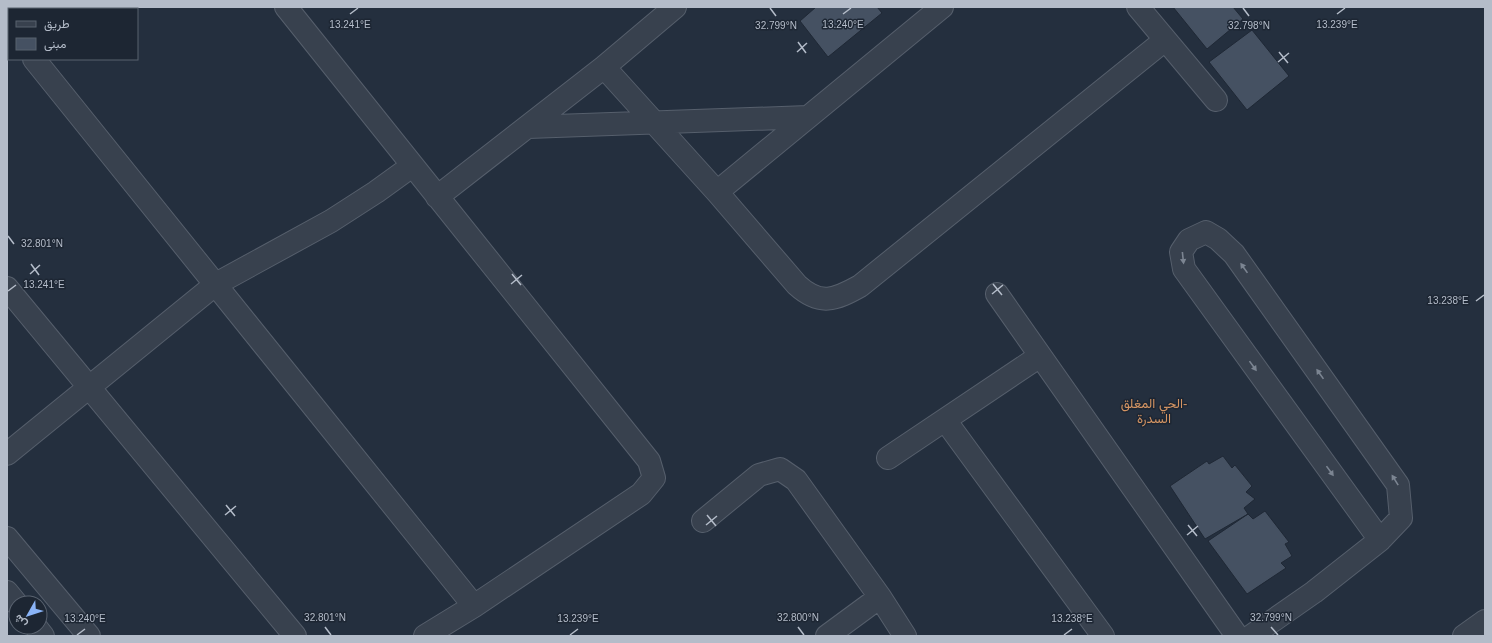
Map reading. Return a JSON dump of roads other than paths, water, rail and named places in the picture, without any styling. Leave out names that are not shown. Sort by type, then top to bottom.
[{"type":"street","points":[[286,7],[649,461],[654,478],[641,494],[474,606],[425,636]]},
{"type":"street","points":[[437,197],[604,67],[675,7]]},
{"type":"street","points":[[717,192],[942,7]]},
{"type":"street","points":[[1138,7],[1216,100]]},
{"type":"street","points":[[604,67],[717,192],[797,285],[806,294],[816,298],[829,299],[843,295],[860,286],[1165,40]]},
{"type":"street","points":[[35,60],[474,606]]},
{"type":"street","points":[[528,127],[808,117]]},
{"type":"street","points":[[7,454],[216,284],[331,221],[376,192],[412,166]]},
{"type":"street","points":[[1252,636],[1314,592],[1380,540],[1401,518],[1398,485],[1234,254],[1218,239],[1206,232],[1189,240],[1181,252],[1184,270],[1380,540]]},
{"type":"street","points":[[7,288],[295,636]]},
{"type":"street","points":[[997,294],[1237,636]]},
{"type":"street","points":[[888,458],[1040,356]]},
{"type":"street","points":[[945,420],[1104,636]]},
{"type":"street","points":[[703,521],[759,476],[780,470],[796,480],[880,597],[905,636]]},
{"type":"street","points":[[7,538],[89,636]]},
{"type":"street","points":[[827,636],[880,597]]},
{"type":"street","points":[[1464,636],[1485,621]]},
{"type":"district","name":"الحي المغلق- السدرة","points":[[1154,410]]}]
